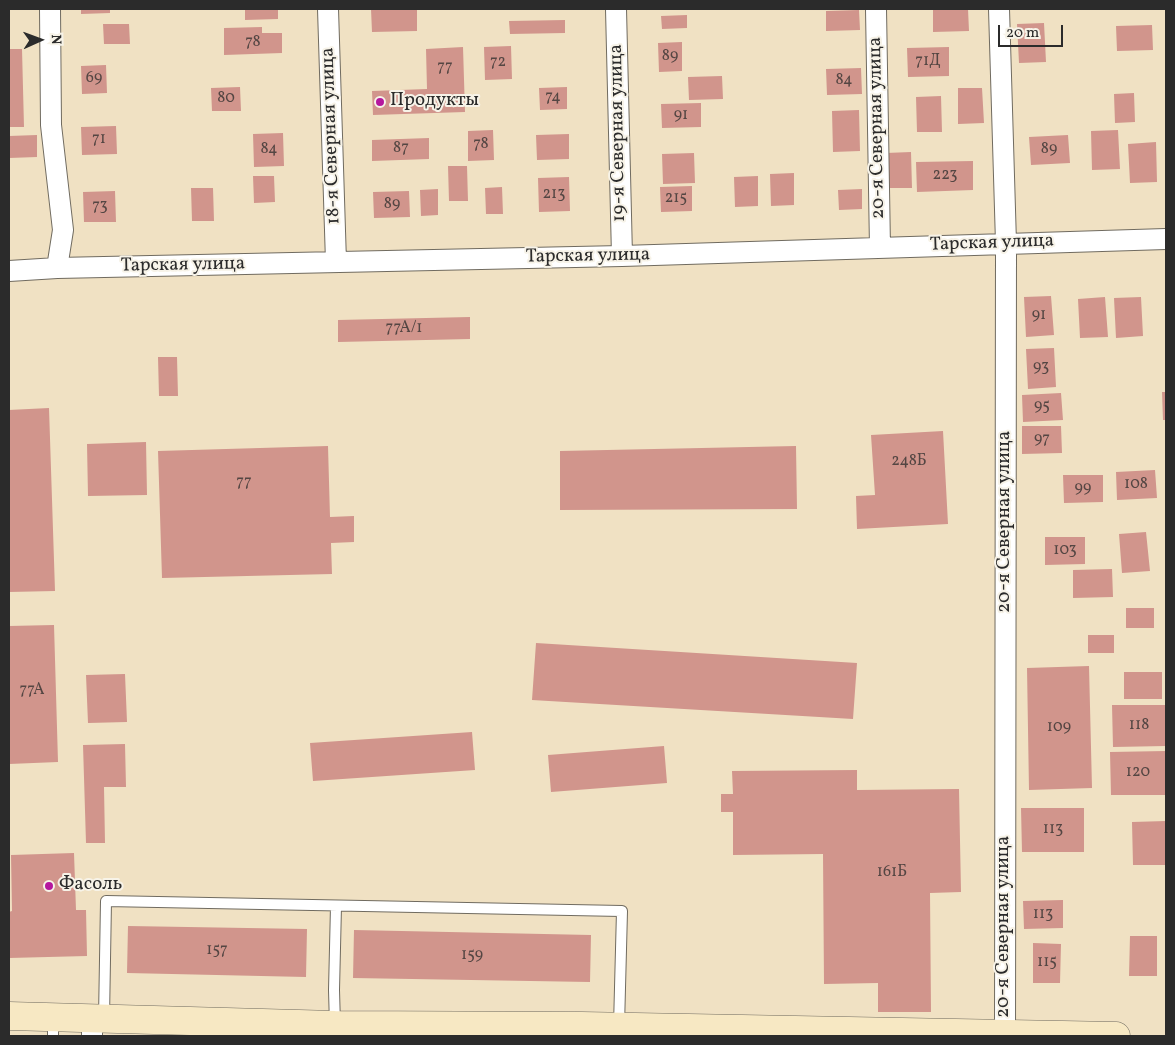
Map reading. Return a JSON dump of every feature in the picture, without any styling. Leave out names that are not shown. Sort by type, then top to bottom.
[{"type":"street","points":[[50,9],[51,125],[63,230],[57,268]]},
{"type":"street","name":"18-я Северная улица","points":[[328,9],[336,262]]},
{"type":"street","name":"19-я Северная улица","points":[[616,9],[622,256]]},
{"type":"street","name":"20-я Северная улица","points":[[876,9],[880,248]]},
{"type":"street","name":"20-я Северная улица","points":[[999,9],[1006,243],[1005,1035]]},
{"type":"street","name":"Тарская улица","points":[[9,271],[57,268],[622,256],[1166,239]]},
{"type":"street","points":[[9,1016],[53,1027],[96,1024],[335,1031],[619,1027],[663,1032],[1116,1036]]},
{"type":"lane","points":[[96,1024],[106,901],[622,911],[619,1027]]},
{"type":"lane","points":[[335,1031],[336,906]]},
{"type":"building","points":[[81,9],[110,9],[110,13],[81,14]]},
{"type":"building","points":[[245,9],[278,9],[278,19],[245,20]]},
{"type":"building","points":[[371,9],[417,9],[417,31],[372,32]]},
{"type":"building","points":[[933,9],[968,9],[969,31],[933,32]]},
{"type":"building","points":[[859,10],[860,30],[826,31],[826,11]]},
{"type":"building","points":[[687,15],[687,28],[662,29],[661,16]]},
{"type":"building","points":[[565,20],[565,33],[510,34],[509,21]]},
{"type":"building","points":[[1044,23],[1046,62],[1019,63],[1017,24]]},
{"type":"building","points":[[103,24],[129,24],[130,44],[104,44]]},
{"type":"building","points":[[1152,25],[1153,50],[1117,51],[1116,26]]},
{"type":"building","points":[[262,27],[262,33],[282,33],[282,53],[224,55],[224,28]]},
{"type":"building","points":[[682,42],[682,71],[659,72],[658,43]]},
{"type":"building","points":[[511,46],[512,79],[485,80],[484,47]]},
{"type":"building","points":[[463,47],[465,112],[373,115],[372,91],[427,89],[426,49]]},
{"type":"building","points":[[949,47],[949,76],[908,77],[907,48]]},
{"type":"building","points":[[9,49],[22,49],[24,127],[9,127]]},
{"type":"building","points":[[106,65],[107,93],[82,94],[81,66]]},
{"type":"building","points":[[861,68],[862,94],[827,95],[826,69]]},
{"type":"building","points":[[722,76],[723,99],[689,100],[688,77]]},
{"type":"building","points":[[240,87],[241,111],[212,111],[211,88]]},
{"type":"building","points":[[567,87],[567,109],[540,110],[539,88]]},
{"type":"building","points":[[958,88],[982,88],[984,123],[958,124]]},
{"type":"building","points":[[1134,93],[1135,122],[1115,123],[1114,94]]},
{"type":"building","points":[[941,96],[942,132],[917,132],[916,97]]},
{"type":"building","points":[[701,103],[701,127],[662,128],[661,104]]},
{"type":"building","points":[[859,110],[860,151],[833,152],[832,111]]},
{"type":"building","points":[[116,126],[117,154],[82,155],[81,127]]},
{"type":"building","points":[[493,130],[494,160],[468,161],[468,131]]},
{"type":"building","points":[[1118,130],[1120,169],[1092,170],[1091,131]]},
{"type":"building","points":[[283,133],[284,166],[254,167],[253,134]]},
{"type":"building","points":[[569,134],[569,159],[537,160],[536,135]]},
{"type":"building","points":[[37,135],[37,157],[9,158],[9,136]]},
{"type":"building","points":[[1068,135],[1070,163],[1031,165],[1029,137]]},
{"type":"building","points":[[429,138],[429,159],[372,161],[372,140]]},
{"type":"building","points":[[1156,142],[1157,182],[1130,183],[1128,144]]},
{"type":"building","points":[[911,152],[912,188],[888,188],[886,153]]},
{"type":"building","points":[[694,153],[695,183],[663,184],[662,154]]},
{"type":"building","points":[[973,161],[973,190],[917,192],[916,162]]},
{"type":"building","points":[[448,166],[467,166],[468,201],[449,201]]},
{"type":"building","points":[[794,173],[794,205],[771,206],[770,174]]},
{"type":"building","points":[[253,176],[274,176],[275,202],[254,203]]},
{"type":"building","points":[[758,176],[758,206],[735,207],[734,177]]},
{"type":"building","points":[[569,177],[570,211],[539,212],[538,178]]},
{"type":"building","points":[[692,186],[692,211],[661,212],[660,187]]},
{"type":"building","points":[[502,187],[503,214],[486,214],[485,188]]},
{"type":"building","points":[[191,188],[213,188],[214,221],[192,221]]},
{"type":"building","points":[[438,189],[438,215],[421,216],[420,190]]},
{"type":"building","points":[[862,189],[862,209],[839,210],[838,190]]},
{"type":"building","points":[[115,191],[116,222],[84,222],[83,192]]},
{"type":"building","points":[[409,191],[410,217],[374,218],[373,192]]},
{"type":"building","points":[[1051,296],[1054,335],[1026,337],[1024,297]]},
{"type":"building","points":[[1105,297],[1108,337],[1080,338],[1078,299]]},
{"type":"building","points":[[1141,297],[1143,336],[1116,338],[1114,298]]},
{"type":"building","points":[[470,317],[470,339],[338,342],[338,320]]},
{"type":"building","points":[[1054,348],[1056,387],[1028,389],[1026,349]]},
{"type":"building","points":[[158,357],[177,357],[178,396],[159,396]]},
{"type":"building","points":[[1162,392],[1166,392],[1166,420],[1163,420]]},
{"type":"building","points":[[1061,393],[1063,420],[1023,422],[1022,395]]},
{"type":"building","points":[[49,408],[55,591],[9,592],[9,410]]},
{"type":"building","points":[[1022,426],[1061,426],[1062,453],[1022,454]]},
{"type":"building","points":[[943,431],[948,524],[857,529],[856,496],[875,495],[871,435]]},
{"type":"building","points":[[146,442],[147,495],[88,496],[87,444]]},
{"type":"building","points":[[328,446],[330,517],[354,516],[354,542],[331,543],[332,574],[162,578],[158,451]]},
{"type":"building","points":[[796,446],[797,509],[560,510],[560,451]]},
{"type":"building","points":[[1155,470],[1157,498],[1117,500],[1116,472]]},
{"type":"building","points":[[1063,475],[1103,475],[1103,502],[1064,503]]},
{"type":"building","points":[[1146,532],[1150,571],[1122,573],[1119,534]]},
{"type":"building","points":[[1045,537],[1085,537],[1085,564],[1045,565]]},
{"type":"building","points":[[1112,569],[1113,597],[1073,598],[1073,570]]},
{"type":"building","points":[[1126,608],[1154,608],[1154,628],[1126,628]]},
{"type":"building","points":[[54,625],[58,762],[9,764],[9,626]]},
{"type":"building","points":[[1088,635],[1114,635],[1114,653],[1088,653]]},
{"type":"building","points":[[536,643],[857,663],[853,719],[532,700]]},
{"type":"building","points":[[1089,666],[1092,788],[1029,790],[1027,668]]},
{"type":"building","points":[[1124,672],[1162,672],[1162,699],[1124,699]]},
{"type":"building","points":[[125,674],[127,722],[88,723],[86,675]]},
{"type":"building","points":[[1112,705],[1166,705],[1166,746],[1113,747]]},
{"type":"building","points":[[472,732],[475,770],[313,781],[310,743]]},
{"type":"building","points":[[125,744],[126,787],[104,787],[105,843],[86,843],[83,745]]},
{"type":"building","points":[[664,746],[667,783],[551,792],[548,755]]},
{"type":"building","points":[[1166,751],[1166,795],[1111,795],[1110,752]]},
{"type":"building","points":[[857,770],[857,790],[959,789],[961,892],[930,893],[931,1012],[878,1012],[878,983],[824,984],[823,854],[733,855],[733,812],[721,812],[721,794],[733,794],[732,771]]},
{"type":"building","points":[[1021,808],[1084,808],[1084,852],[1022,852]]},
{"type":"building","points":[[1166,821],[1166,865],[1133,865],[1132,822]]},
{"type":"building","points":[[74,853],[76,910],[86,910],[87,956],[9,958],[9,912],[12,911],[11,855]]},
{"type":"building","points":[[1063,900],[1063,928],[1024,929],[1023,901]]},
{"type":"building","points":[[128,926],[307,929],[306,977],[127,973]]},
{"type":"building","points":[[354,930],[591,935],[590,982],[353,978]]},
{"type":"building","points":[[1130,936],[1157,936],[1157,976],[1129,976]]},
{"type":"building","points":[[1033,943],[1061,944],[1060,983],[1033,983]]},
{"type":"place","name":"Продукты","points":[[380,102]]},
{"type":"place","name":"Фасоль","points":[[49,886]]}]
